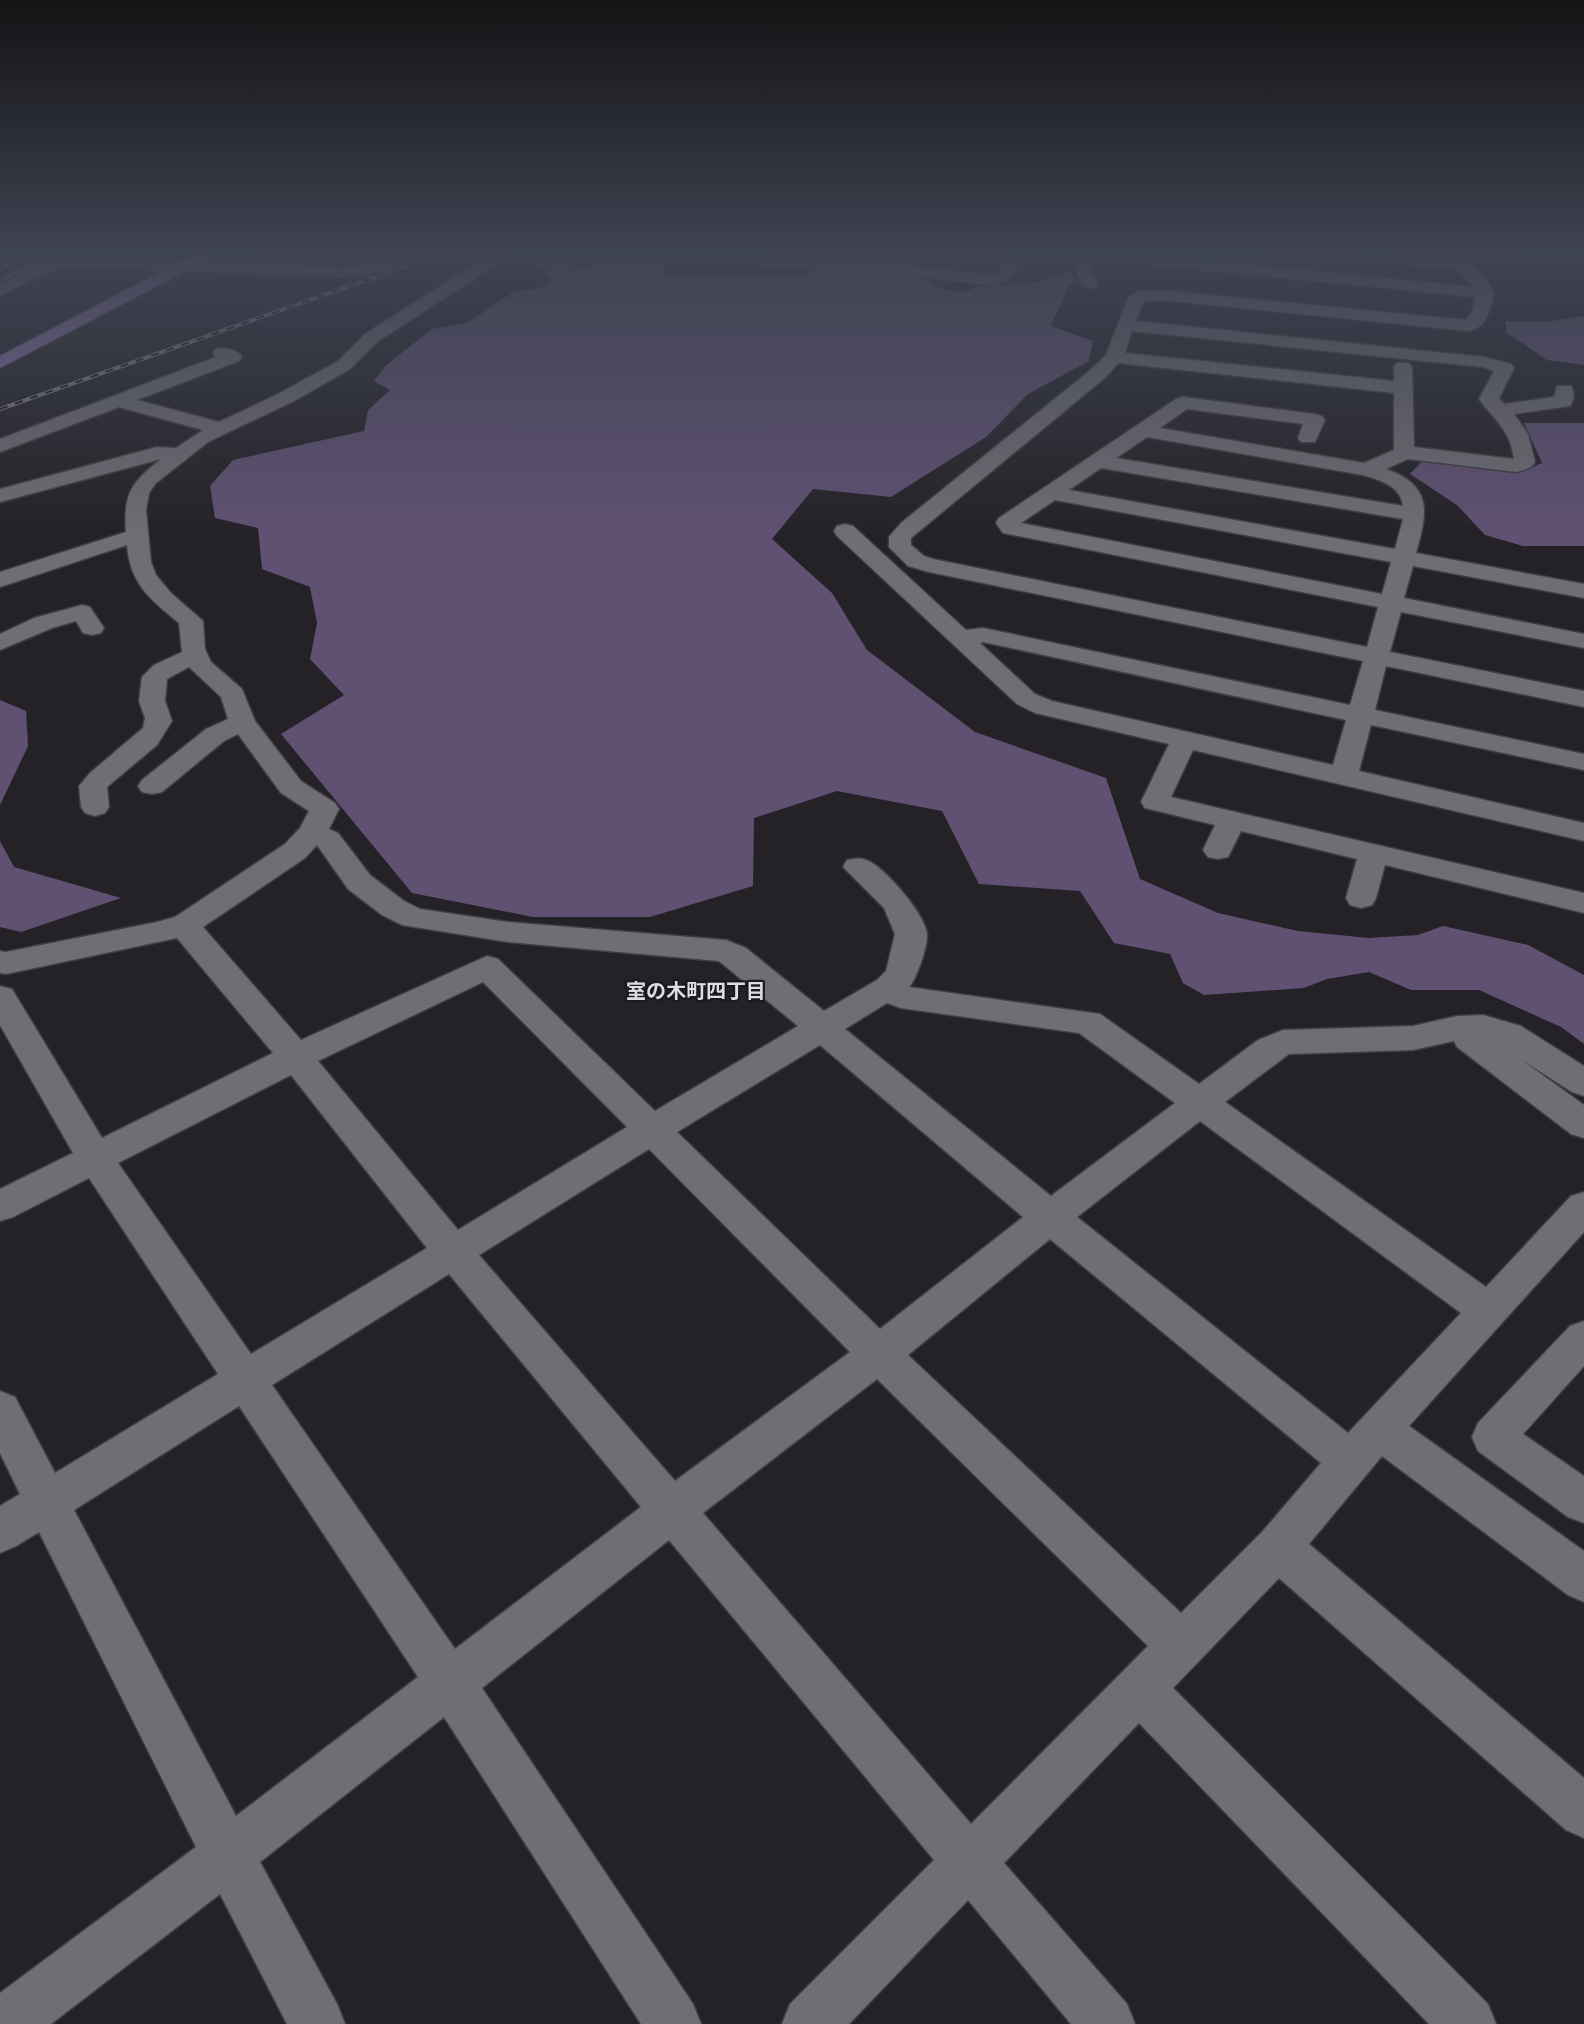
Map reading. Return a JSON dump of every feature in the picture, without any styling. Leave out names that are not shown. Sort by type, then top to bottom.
[{"type":"highway","points":[[0,363],[26,349]]},
{"type":"street","points":[[360,349],[344,365],[287,397],[219,428],[179,454],[160,468],[139,492],[135,510],[140,562],[146,577],[191,621],[193,650],[200,665],[233,694],[242,722],[291,787],[325,809],[312,833],[295,851],[186,924],[2,973],[95,1158],[450,1683],[673,2024]]},
{"type":"street","points":[[1117,349],[1114,357],[1091,379],[909,528],[900,537],[900,547],[906,555],[929,565],[1128,579],[1390,604],[1584,641]]},
{"type":"street","points":[[1360,349],[1484,362],[1504,368],[1489,399],[1513,424],[1523,442],[1525,462],[1516,466],[1404,452],[1398,457],[1366,469]]},
{"type":"street","points":[[0,446],[233,357],[222,353]]},
{"type":"street","points":[[1403,354],[1404,452]]},
{"type":"street","points":[[1114,357],[1403,388]]},
{"type":"street","points":[[1500,410],[1563,402],[1564,390]]},
{"type":"street","points":[[117,401],[219,428]]},
{"type":"street","points":[[1308,438],[1315,420],[1183,403],[1007,523],[1011,528],[1128,579],[1375,656],[1584,699]]},
{"type":"street","points":[[1146,430],[1366,469],[1386,474],[1404,483],[1414,502],[1415,515],[1344,775]]},
{"type":"street","points":[[0,496],[157,453],[179,454]]},
{"type":"street","points":[[1096,461],[1415,515]]},
{"type":"street","points":[[1051,493],[1584,591]]},
{"type":"street","points":[[845,531],[1026,699],[1044,707],[1584,832]]},
{"type":"street","points":[[0,580],[121,539],[138,537]]},
{"type":"street","points":[[878,561],[906,555]]},
{"type":"street","points":[[0,644],[43,623],[82,612],[92,628]]},
{"type":"street","points":[[962,638],[983,635],[1584,762]]},
{"type":"street","points":[[94,807],[93,786],[104,774],[149,738],[158,724],[158,714],[152,702],[155,678],[163,670],[195,655]]},
{"type":"street","points":[[152,786],[215,735],[242,722]]},
{"type":"street","points":[[1184,741],[1155,802],[1584,903]]},
{"type":"street","points":[[1218,850],[1231,820]]},
{"type":"street","points":[[312,833],[328,839],[358,882],[393,908],[413,918],[508,932],[726,951],[735,956],[823,1026],[1050,1217],[1350,1461]]},
{"type":"street","points":[[1360,898],[1373,853]]},
{"type":"street","points":[[0,1531],[651,1130],[888,988],[901,976],[911,934],[897,903],[858,867]]},
{"type":"street","points":[[186,924],[193,938],[296,1057],[454,1253],[1107,2024]]},
{"type":"street","points":[[0,1206],[296,1057],[487,967],[879,1354],[1180,1644]]},
{"type":"street","points":[[888,988],[901,997],[1088,1022],[1489,1311]]},
{"type":"street","points":[[5,2024],[228,1855],[672,1510],[879,1354],[1050,1217],[1270,1049],[1283,1042],[1413,1038],[1463,1028],[1483,1027],[1509,1035],[1584,1083]]},
{"type":"street","points":[[1463,1028],[1469,1038],[1584,1124]]},
{"type":"street","points":[[810,2024],[1139,1689],[1180,1644],[1278,1547],[1350,1461],[1584,1207]]},
{"type":"street","points":[[1584,1338],[1493,1437],[1584,1502]]},
{"type":"street","points":[[0,1410],[317,2024]]},
{"type":"street","points":[[1379,1429],[1584,1579]]},
{"type":"street","points":[[1278,1547],[1584,1812]]},
{"type":"street","points":[[1139,1689],[1468,2024]]},
{"type":"shaded area","points":[[406,349],[1091,349],[1089,361],[1028,394],[986,437],[891,497],[813,489],[772,539],[832,593],[867,650],[975,732],[1106,778],[1140,879],[1218,913],[1298,931],[1369,938],[1418,935],[1443,926],[1528,945],[1584,975],[1584,1044],[1561,1027],[1479,990],[1411,990],[1369,972],[1327,979],[1304,988],[1204,995],[1183,983],[1170,954],[1114,943],[1080,891],[979,884],[942,811],[837,791],[754,818],[753,886],[650,917],[533,917],[412,893],[281,734],[344,695],[310,659],[317,623],[310,587],[262,569],[258,528],[215,518],[210,486],[233,460],[364,431],[368,410],[390,390],[374,381],[385,366]]},
{"type":"shaded area","points":[[1531,349],[1584,349],[1584,365],[1547,360]]},
{"type":"shaded area","points":[[1524,423],[1584,423],[1584,546],[1523,546],[1485,535],[1457,505],[1410,474],[1426,457],[1519,473],[1542,463]]},
{"type":"shaded area","points":[[0,700],[26,711],[28,746],[0,805]]},
{"type":"shaded area","points":[[0,841],[14,867],[121,898],[21,932],[0,927]]},
{"type":"railway","points":[[0,409],[169,349]]},
{"type":"district","name":"室の木町四丁目","points":[[696,991]]}]
